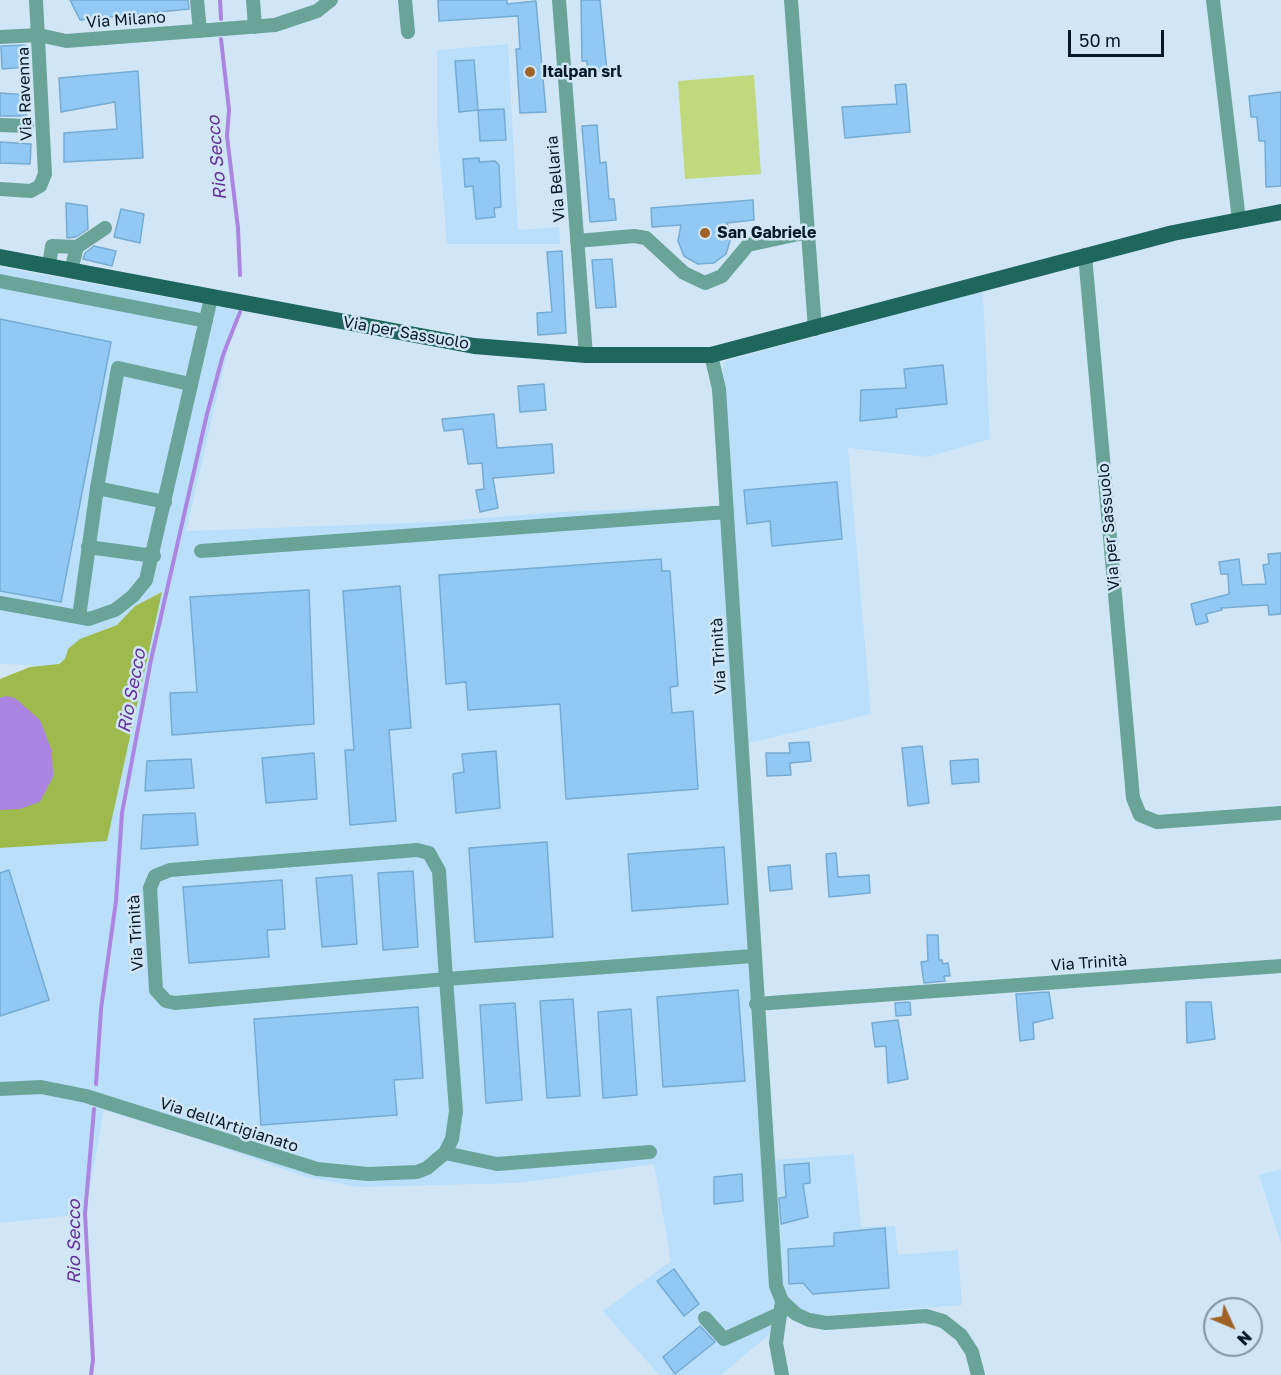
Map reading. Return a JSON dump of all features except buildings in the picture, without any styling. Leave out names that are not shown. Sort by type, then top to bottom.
[{"type":"main road","name":"Via per Sassuolo","points":[[0,257],[474,346],[586,355],[711,355],[1085,255],[1173,233],[1281,212]]},
{"type":"street","name":"Via Ravenna","points":[[0,189],[31,190],[40,186],[45,174],[36,0]]},
{"type":"street","points":[[197,0],[200,31]]},
{"type":"street","points":[[253,0],[255,27]]},
{"type":"street","name":"Via Milano","points":[[0,37],[39,35],[66,41],[275,26],[306,15],[331,0]]},
{"type":"street","points":[[405,0],[408,32]]},
{"type":"street","name":"Via Bellaria","points":[[560,0],[586,355]]},
{"type":"street","points":[[791,0],[815,328]]},
{"type":"street","points":[[1213,0],[1239,220]]},
{"type":"street","name":"Via Ravenna","points":[[0,125],[27,126]]},
{"type":"street","points":[[49,265],[52,246],[77,247],[105,228]]},
{"type":"street","points":[[577,241],[634,236],[646,238],[684,273],[705,283],[722,276],[748,245],[808,232]]},
{"type":"street","points":[[71,270],[77,247]]},
{"type":"street","name":"Via per Sassuolo","points":[[1085,255],[1133,798],[1140,815],[1157,822],[1281,813]]},
{"type":"street","points":[[0,281],[206,321]]},
{"type":"street","points":[[0,603],[89,618],[115,610],[133,596],[146,580],[154,556],[190,384],[212,298]]},
{"type":"street","name":"Via Trinità","points":[[711,355],[719,389],[756,1004],[776,1286],[781,1307],[776,1343],[782,1375]]},
{"type":"street","points":[[79,617],[97,488],[118,368],[190,384]]},
{"type":"street","points":[[97,488],[165,502]]},
{"type":"street","points":[[201,551],[727,512]]},
{"type":"street","points":[[88,547],[154,556]]},
{"type":"street","name":"Via Trinità","points":[[445,1153],[452,1139],[456,1111],[446,979],[439,871],[429,853],[417,850],[170,870],[155,876],[151,882],[156,990],[166,1001],[184,1003],[446,979],[753,956]]},
{"type":"street","name":"Via Trinità","points":[[756,1004],[1281,966]]},
{"type":"street","name":"Via dell'Artigianato","points":[[0,1089],[41,1087],[86,1096],[317,1169],[368,1174],[417,1172],[427,1168],[445,1153]]},
{"type":"street","points":[[445,1153],[497,1164],[650,1152]]},
{"type":"street","points":[[705,1318],[724,1339],[781,1307],[809,1320],[826,1323],[926,1316],[943,1321],[961,1335],[972,1352],[978,1375]]},
{"type":"shaded area","points":[[508,44],[518,230],[559,227],[560,244],[447,244],[437,122],[437,50]]},
{"type":"shaded area","points":[[0,267],[237,310],[186,531],[434,522],[559,512],[732,506],[723,369],[725,361],[829,333],[982,275],[990,439],[928,457],[848,448],[871,714],[741,745],[774,1160],[854,1154],[861,1227],[895,1226],[898,1255],[958,1250],[962,1305],[789,1318],[721,1375],[659,1375],[603,1311],[671,1261],[654,1164],[519,1183],[358,1187],[306,1177],[186,1135],[104,1110],[85,1214],[0,1223],[0,848],[107,840],[135,606],[117,625],[80,640],[68,649],[65,659],[53,666],[0,664]]},
{"type":"shaded area","points":[[6,696],[15,698],[40,720],[52,751],[53,777],[40,802],[20,809],[0,810],[0,698]]},
{"type":"shaded area","points":[[1281,1169],[1281,1243],[1259,1175]]},
{"type":"green space","points":[[754,75],[761,174],[685,179],[678,81]]},
{"type":"green space","points":[[162,592],[107,841],[0,848],[0,679],[30,667],[59,664],[65,659],[68,649],[80,639],[117,625],[135,606]]},
{"type":"waterway","name":"Rio Secco","points":[[220,0],[221,19]]},
{"type":"waterway","name":"Rio Secco","points":[[221,39],[229,110],[227,136],[238,228],[240,275]]},
{"type":"waterway","name":"Rio Secco","points":[[96,1084],[101,1009],[116,901],[122,813],[151,660],[207,414],[223,355],[240,312]]},
{"type":"waterway","name":"Rio Secco","points":[[91,1375],[93,1360],[85,1214],[94,1109]]},
{"type":"place","name":"Italpan srl","points":[[530,72]]},
{"type":"place","name":"San Gabriele","points":[[705,233]]}]
